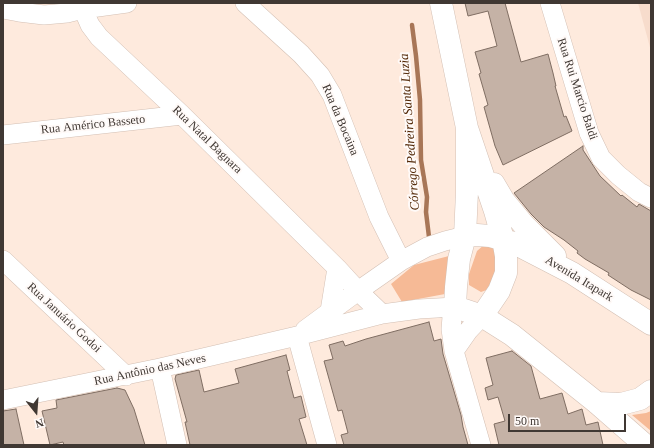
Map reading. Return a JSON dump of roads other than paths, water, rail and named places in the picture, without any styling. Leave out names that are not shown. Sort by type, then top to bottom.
[{"type":"main road","points":[[441,3],[467,128],[495,212],[503,239],[506,256],[506,273],[499,291],[482,316]]},
{"type":"main road","points":[[467,128],[465,236],[459,259],[455,307],[482,316],[512,335],[597,403],[645,445]]},
{"type":"main road","points":[[478,160],[504,201],[523,224],[572,273]]},
{"type":"main road","name":"Avenida Itapark","points":[[465,236],[490,236],[514,243],[572,273],[651,324]]},
{"type":"main road","points":[[597,403],[621,404],[640,399],[651,391]]},
{"type":"street","points":[[3,9],[44,15],[67,13],[83,6],[127,3]]},
{"type":"street","name":"Rua da Bocaina","points":[[245,3],[301,54],[320,75],[332,94],[379,217],[401,261]]},
{"type":"street","name":"Rua Rui Marcio Baldi","points":[[550,3],[588,133],[601,158],[618,175],[639,192],[651,198]]},
{"type":"street","name":"Rua Natal Bagnara","points":[[83,6],[90,25],[99,37],[182,115],[382,314]]},
{"type":"street","name":"Rua Américo Basseto","points":[[3,135],[182,115]]},
{"type":"street","name":"Rua Antônio das Neves","points":[[297,336],[401,261],[427,247],[465,236]]},
{"type":"street","name":"Rua Januário Godoi","points":[[3,260],[126,376]]},
{"type":"street","points":[[330,311],[337,268]]},
{"type":"street","points":[[455,307],[451,329],[454,351],[480,445]]},
{"type":"street","name":"Rua Antônio das Neves","points":[[3,400],[126,376],[297,336],[382,314],[418,309],[455,307]]},
{"type":"street","points":[[454,351],[468,331],[482,316]]},
{"type":"street","points":[[297,336],[327,445]]},
{"type":"street","points":[[160,368],[177,445]]},
{"type":"waterway","name":"Córrego Pedreira Santa Luzia","points":[[412,25],[420,100],[421,160],[427,197],[426,212],[429,237]]}]
